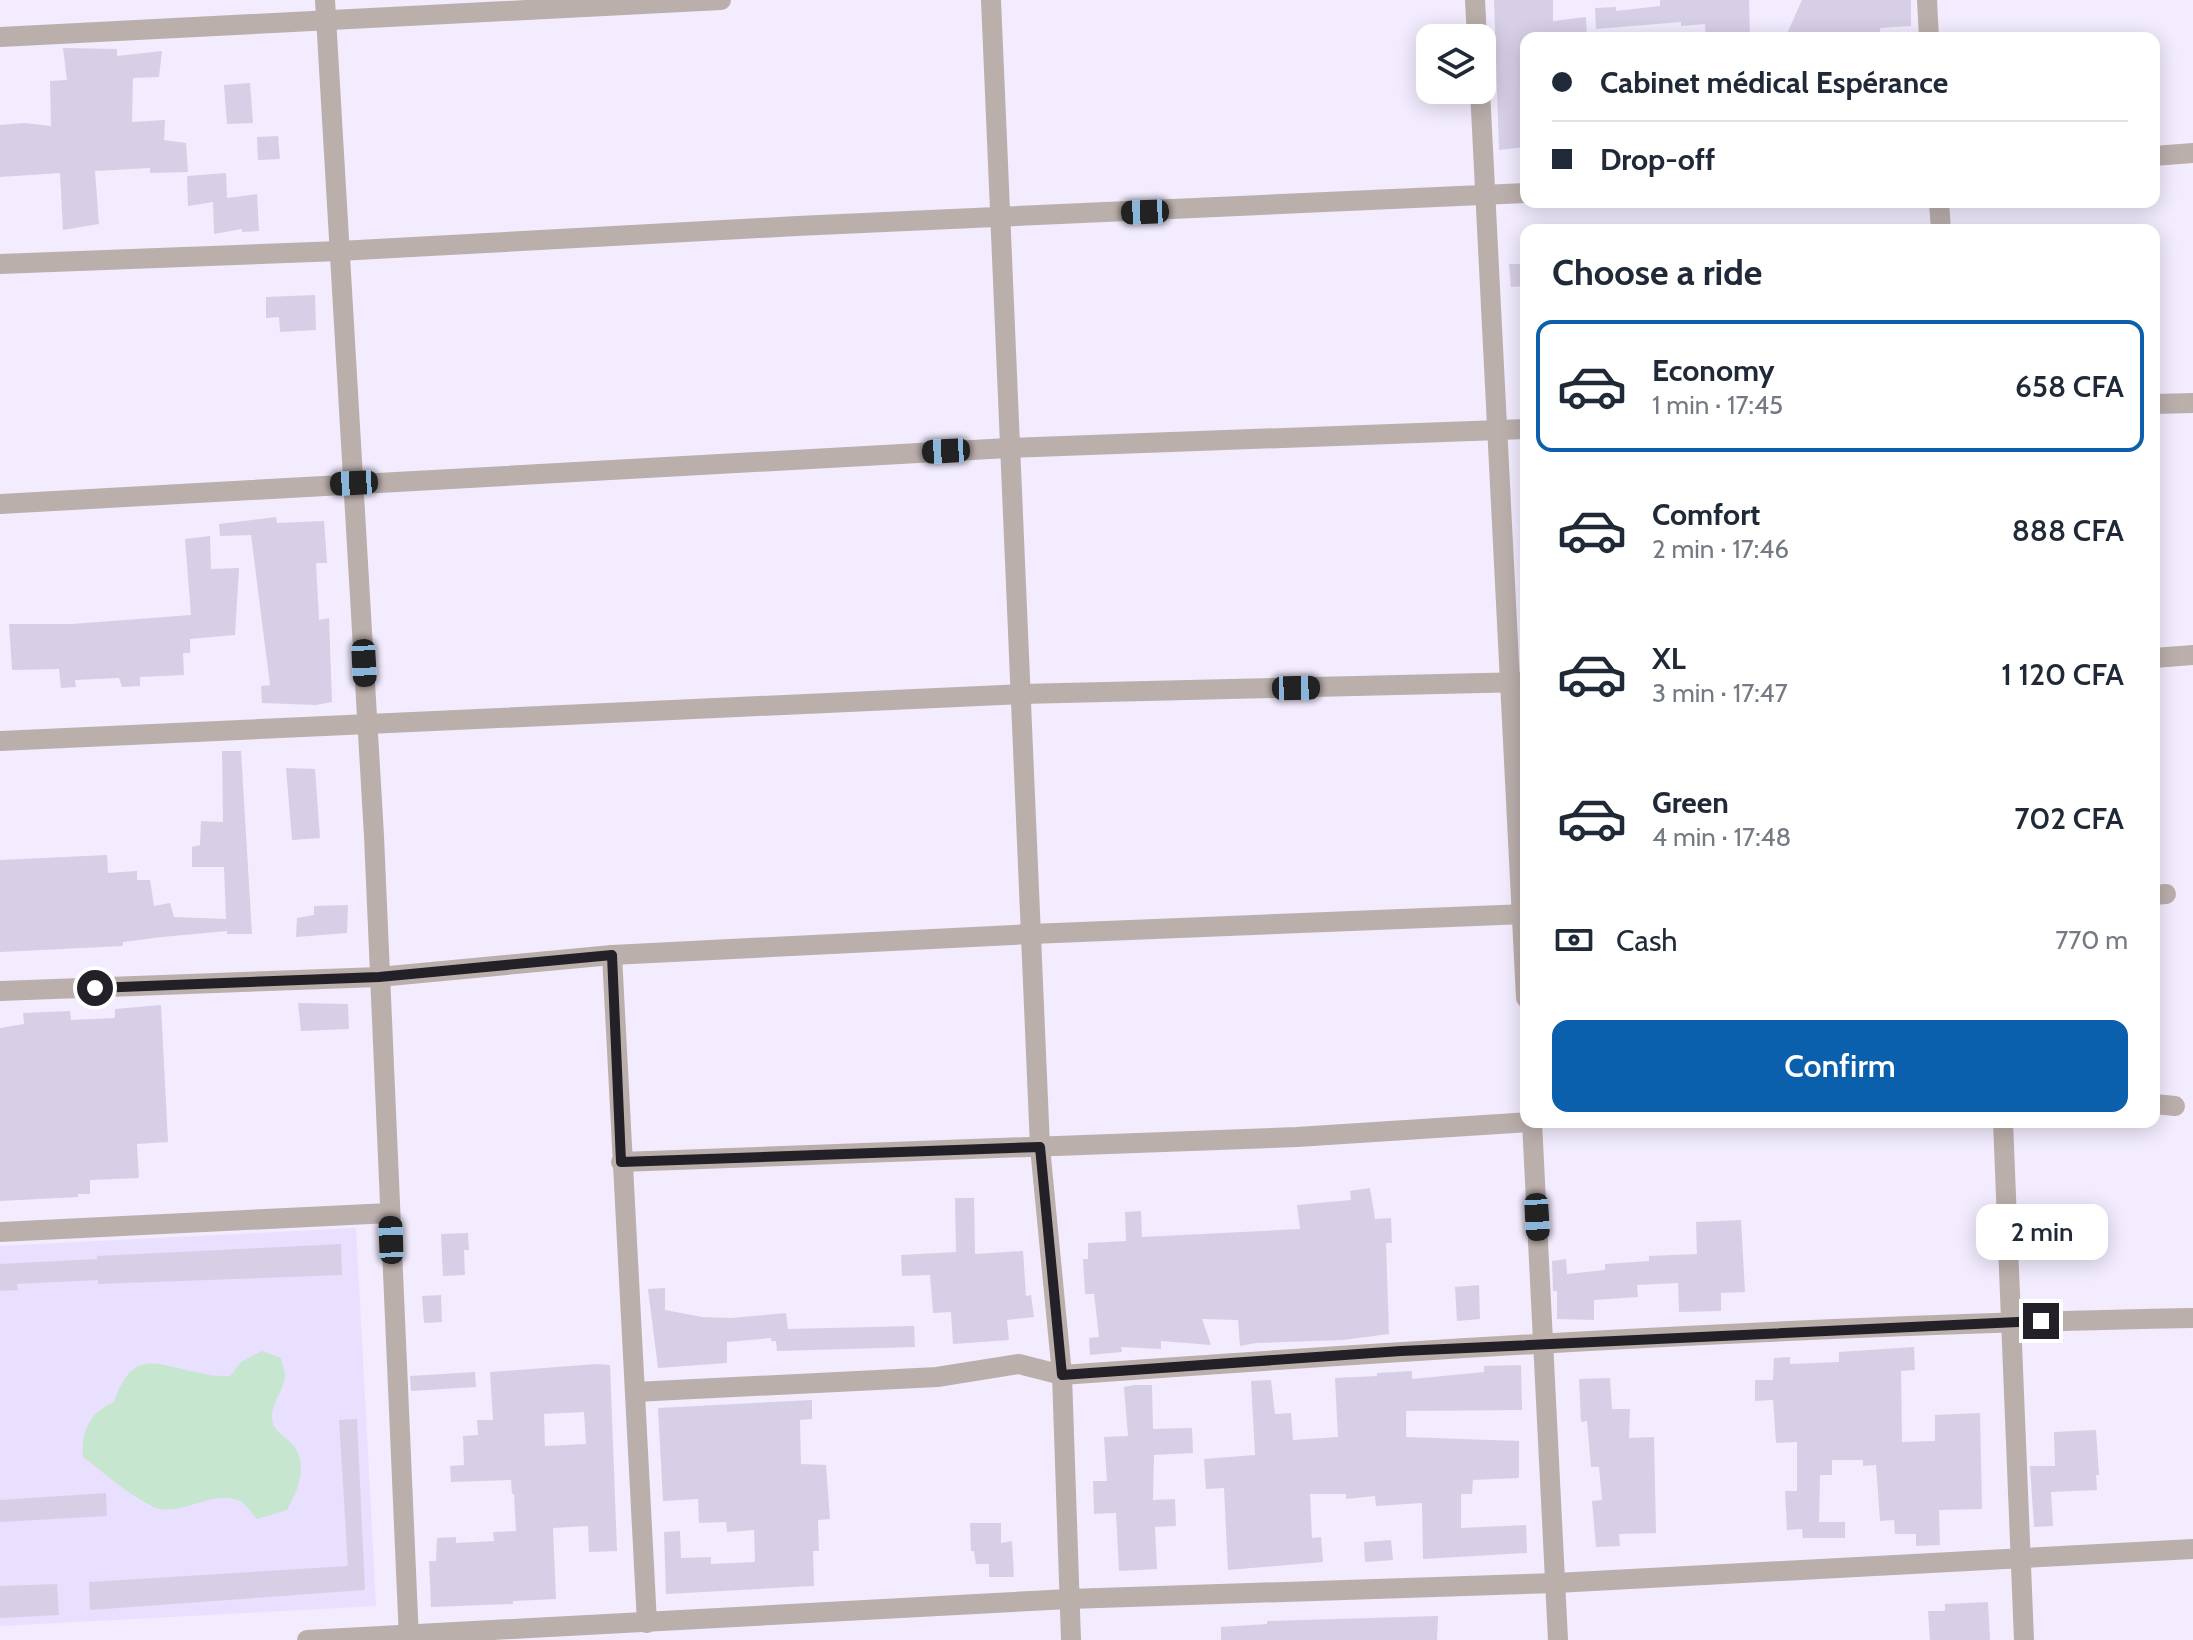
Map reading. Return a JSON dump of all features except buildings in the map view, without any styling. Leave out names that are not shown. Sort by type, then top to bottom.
[{"type":"street","points":[[0,37],[325,10],[721,0]]},
{"type":"street","points":[[991,0],[1040,1147],[1062,1375],[1071,1640]]},
{"type":"street","points":[[1475,0],[1476,24]]},
{"type":"street","points":[[1927,0],[1929,32]]},
{"type":"street","points":[[325,10],[367,722],[408,1637]]},
{"type":"street","points":[[1481,104],[1497,430],[1518,683],[1520,760]]},
{"type":"street","points":[[2160,156],[2193,153]]},
{"type":"street","points":[[0,264],[339,251],[1520,193]]},
{"type":"street","points":[[2160,404],[2193,403]]},
{"type":"street","points":[[0,504],[1008,448],[1520,429]]},
{"type":"street","points":[[2160,658],[2193,655]]},
{"type":"street","points":[[0,741],[1021,694],[1518,683]]},
{"type":"street","points":[[0,991],[379,977],[612,955],[1520,914]]},
{"type":"street","points":[[612,955],[647,1623]]},
{"type":"street","points":[[2160,1105],[2175,1106]]},
{"type":"street","points":[[621,1162],[1297,1137],[1520,1123]]},
{"type":"street","points":[[1531,1128],[1545,1343],[1558,1640]]},
{"type":"street","points":[[2003,1128],[2024,1640]]},
{"type":"street","points":[[0,1232],[390,1213]]},
{"type":"street","points":[[635,1392],[937,1377],[1019,1364],[1062,1375],[1545,1343],[2011,1321],[2193,1318]]},
{"type":"street","points":[[307,1640],[408,1637],[1069,1599],[1556,1583],[2193,1549]]},
{"type":"shaded area","points":[[356,1228],[376,1606],[0,1626],[0,1246]]},
{"type":"green space","points":[[262,1351],[281,1358],[285,1376],[272,1417],[277,1430],[294,1446],[300,1462],[298,1486],[287,1510],[257,1519],[242,1502],[230,1498],[175,1509],[154,1507],[83,1457],[86,1431],[93,1417],[114,1402],[130,1372],[140,1366],[162,1365],[208,1375],[230,1376],[241,1362]]},
{"type":"route","points":[[95,988],[379,977],[612,955],[621,1162],[1040,1147],[1062,1375],[1401,1351],[2041,1321]]}]
